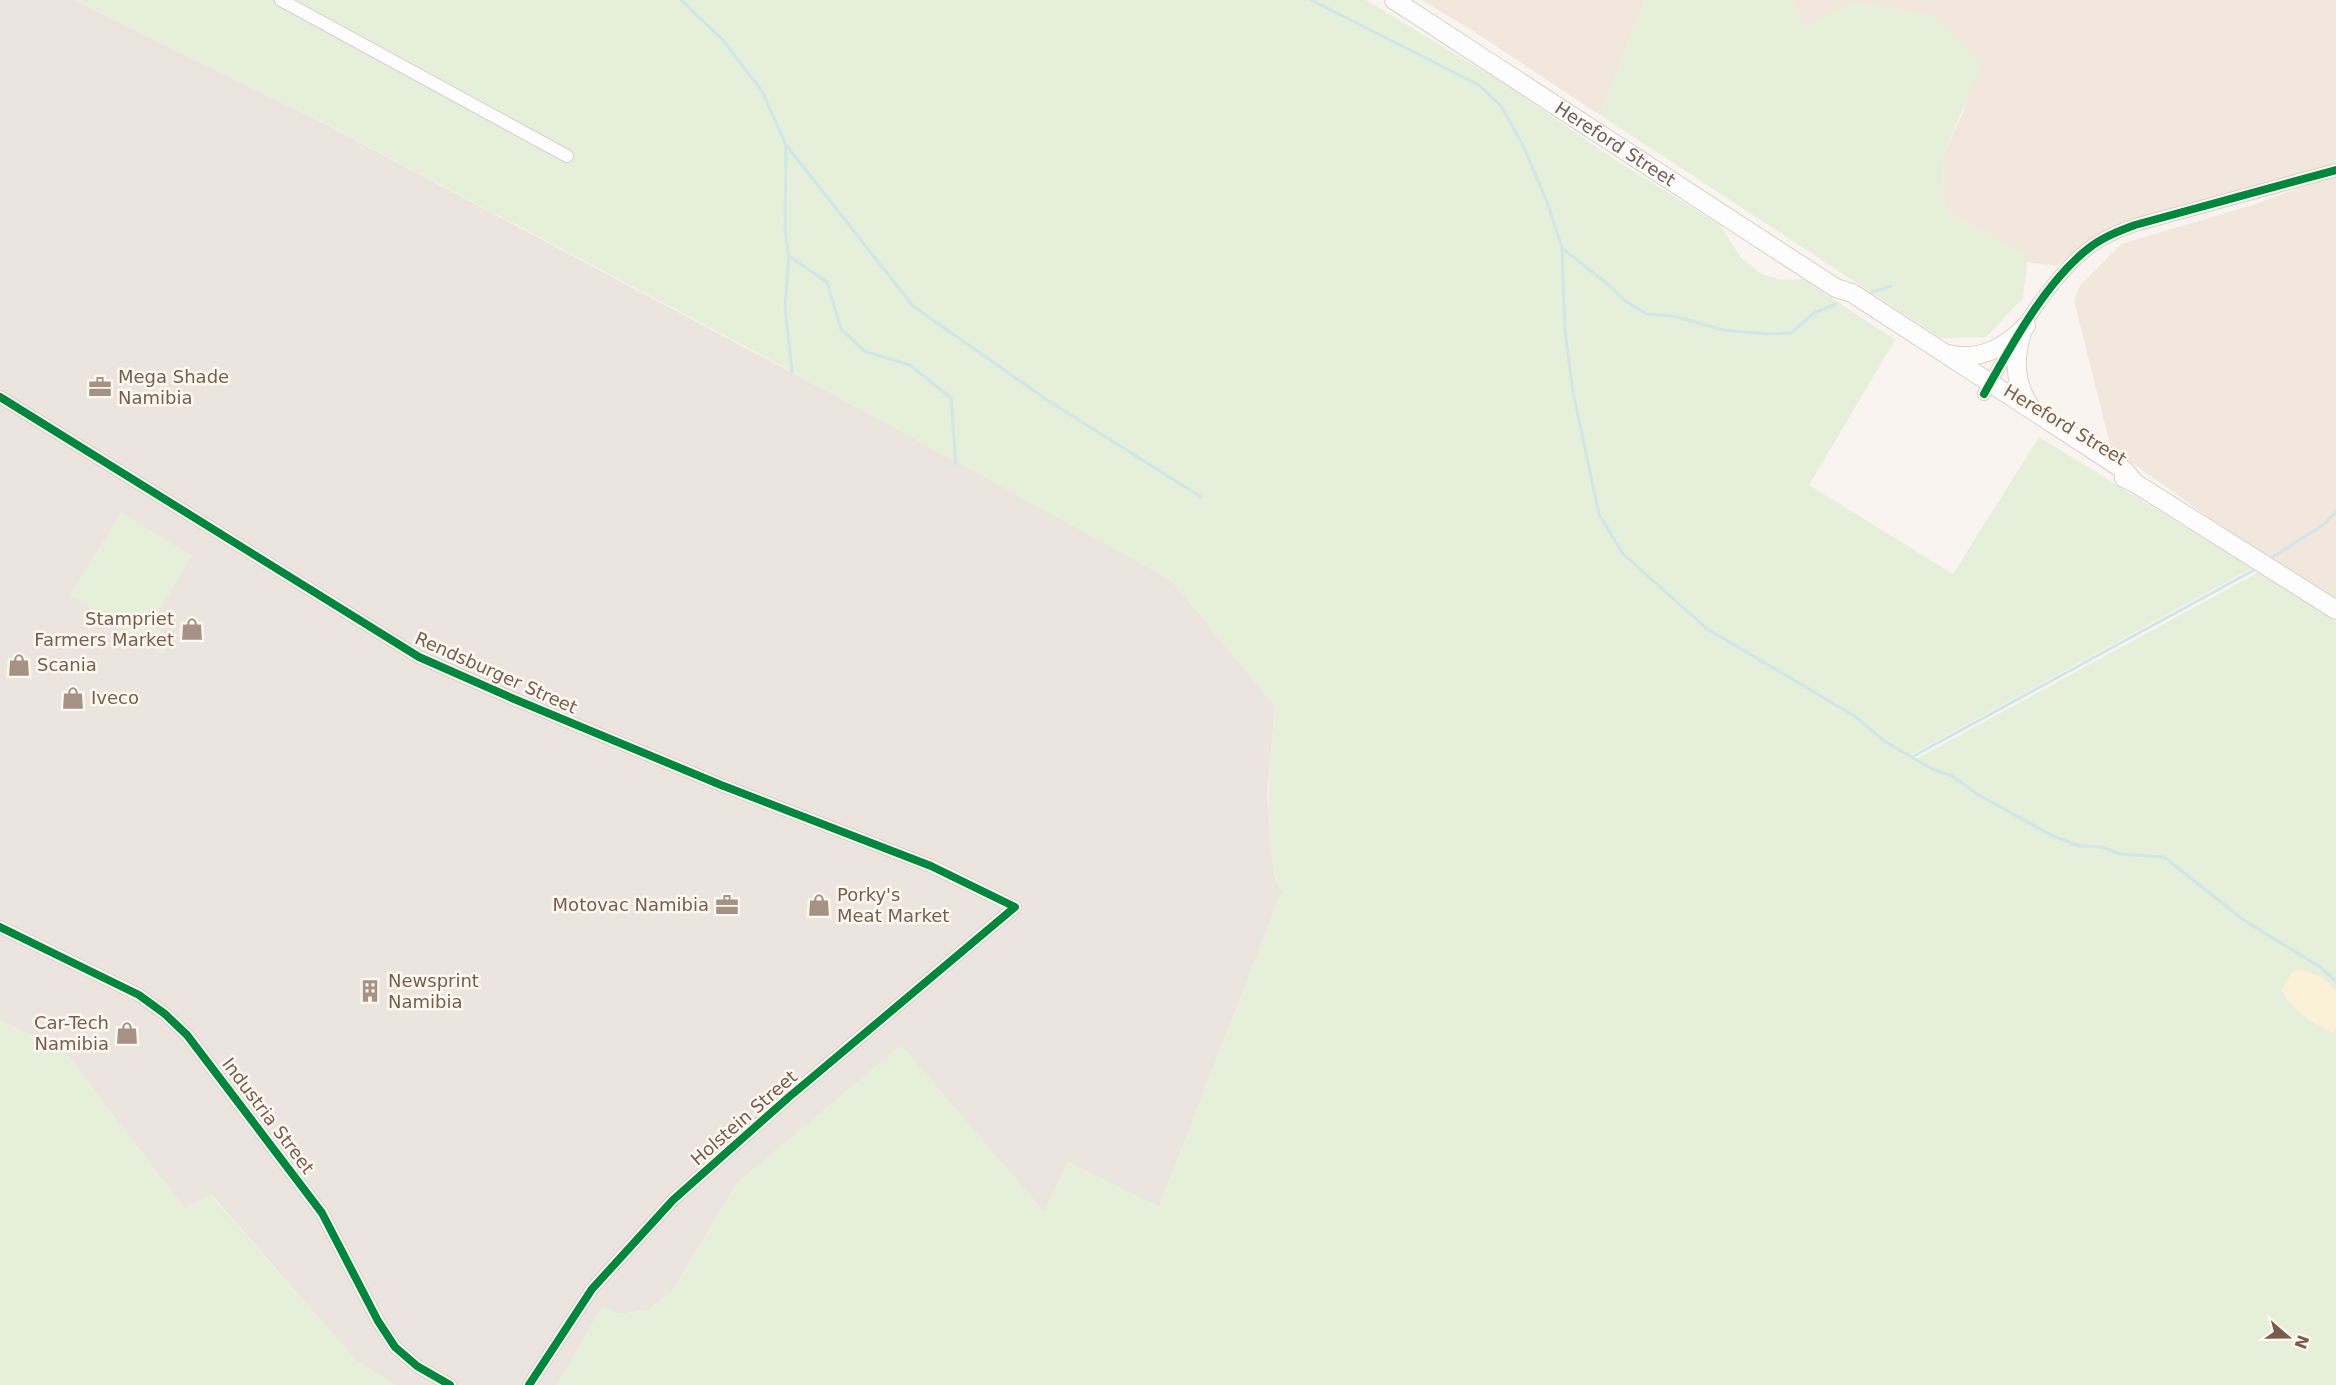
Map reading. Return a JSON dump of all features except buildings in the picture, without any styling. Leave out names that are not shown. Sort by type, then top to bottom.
[{"type":"main road","name":"Hereford Street","points":[[1394,0],[1836,288],[1848,301],[1987,388],[2120,477],[2135,483],[2336,610]]},
{"type":"main road","name":"Hereford Street","points":[[1836,288],[1852,293],[1941,352],[1987,388],[2035,413],[2124,471],[2135,483]]},
{"type":"main road","points":[[1941,352],[1963,357],[1987,353],[2012,340],[2025,328]]},
{"type":"main road","points":[[2025,328],[2018,344],[2016,369],[2022,393],[2035,413]]},
{"type":"street","points":[[281,0],[567,156]]},
{"type":"street","points":[[1987,388],[2065,270],[2089,248],[2110,235],[2135,225],[2336,170]]},
{"type":"street","name":"Rendsburger Street","points":[[0,397],[419,657],[711,781],[931,866],[1015,907]]},
{"type":"street","name":"Holstein Street","points":[[529,1385],[592,1288],[673,1200],[789,1097],[1015,907]]},
{"type":"street","name":"Industria Street","points":[[0,927],[139,995],[165,1014],[187,1035],[322,1213],[378,1321],[395,1347],[417,1366],[450,1385]]},
{"type":"shaded area","points":[[0,0],[75,0],[321,122],[977,471],[1171,580],[1275,706],[1267,796],[1275,878],[1282,891],[1159,1207],[1068,1162],[1044,1212],[901,1046],[737,1183],[673,1290],[649,1310],[618,1314],[602,1307],[557,1385],[395,1385],[355,1360],[212,1195],[184,1208],[65,1052],[0,1020]]},
{"type":"shaded area","points":[[1421,0],[1645,0],[1600,115],[1470,29]]},
{"type":"shaded area","points":[[1792,0],[2336,0],[2336,165],[2147,216],[2098,233],[2058,266],[2027,262],[2027,256],[1949,213],[1943,196],[1944,153],[1965,108],[1856,2],[1804,27]]},
{"type":"shaded area","points":[[2336,174],[2336,602],[2231,533],[2111,448],[2074,300],[2081,284],[2121,244],[2253,205]]},
{"type":"green space","points":[[75,0],[1366,0],[1505,84],[1614,159],[1720,225],[1741,258],[1761,274],[1782,280],[1803,279],[1895,340],[1809,485],[1953,574],[2039,437],[2252,568],[1909,756],[1916,759],[2261,571],[2336,622],[2336,1385],[557,1385],[602,1306],[618,1314],[649,1310],[673,1290],[737,1183],[901,1045],[1044,1212],[1068,1162],[1159,1207],[1282,891],[1275,874],[1271,852],[1268,802],[1275,706],[1171,580],[756,352],[322,122]]},
{"type":"green space","points":[[1645,0],[1792,0],[1804,26],[1856,2],[1932,15],[1982,64],[1944,153],[1943,196],[1949,213],[2028,256],[2023,298],[1986,337],[1941,338],[1600,115]]},
{"type":"green space","points":[[121,512],[192,556],[151,625],[172,640],[164,654],[70,595]]},
{"type":"green space","points":[[0,1020],[65,1052],[184,1208],[211,1195],[355,1360],[395,1385],[0,1385]]},
{"type":"sand","points":[[2305,970],[2326,980],[2336,991],[2336,1030],[2332,1032],[2303,1016],[2281,990],[2293,971]]},
{"type":"waterway","points":[[681,0],[722,39],[762,91],[786,145],[913,306],[1047,400],[1201,497]]},
{"type":"waterway","points":[[1311,0],[1479,85],[1501,106],[1522,143],[1547,202],[1562,248],[1565,331],[1573,392],[1599,514],[1623,554],[1706,628],[1856,717],[1884,741],[1932,769],[1952,776],[1977,794],[2051,835],[2079,846],[2101,847],[2121,854],[2164,857],[2245,921],[2320,967],[2336,981]]},
{"type":"waterway","points":[[786,145],[785,230],[789,256],[785,307],[792,372]]},
{"type":"waterway","points":[[1563,249],[1609,285],[1625,301],[1647,314],[1674,316],[1723,330],[1768,334],[1791,333],[1814,313],[1836,304]]},
{"type":"waterway","points":[[789,256],[827,282],[841,329],[864,351],[910,365],[951,398],[956,464]]},
{"type":"waterway","points":[[1872,292],[1891,286]]},
{"type":"waterway","points":[[2271,558],[2323,525],[2336,512]]},
{"type":"waterway","points":[[1912,757],[2254,570]]},
{"type":"cycle path","points":[[1984,394],[2030,315],[2058,278],[2094,244],[2135,225],[2336,170]]},
{"type":"cycle path","points":[[0,397],[419,657],[721,785],[931,866],[1015,907],[789,1097],[673,1200],[592,1289],[529,1385]]},
{"type":"cycle path","points":[[0,927],[139,995],[165,1014],[187,1035],[322,1213],[378,1321],[395,1347],[417,1366],[450,1385]]},
{"type":"place","name":"Mega Shade Namibia","points":[[100,387]]},
{"type":"place","name":"Stampriet Farmers Market","points":[[192,629]]},
{"type":"place","name":"Scania","points":[[19,665]]},
{"type":"place","name":"Iveco","points":[[73,698]]},
{"type":"place","name":"Motovac Namibia","points":[[727,905]]},
{"type":"place","name":"Porky's Meat Market","points":[[819,905]]},
{"type":"place","name":"Newsprint Namibia","points":[[370,991]]},
{"type":"place","name":"Car-Tech Namibia","points":[[127,1033]]}]
